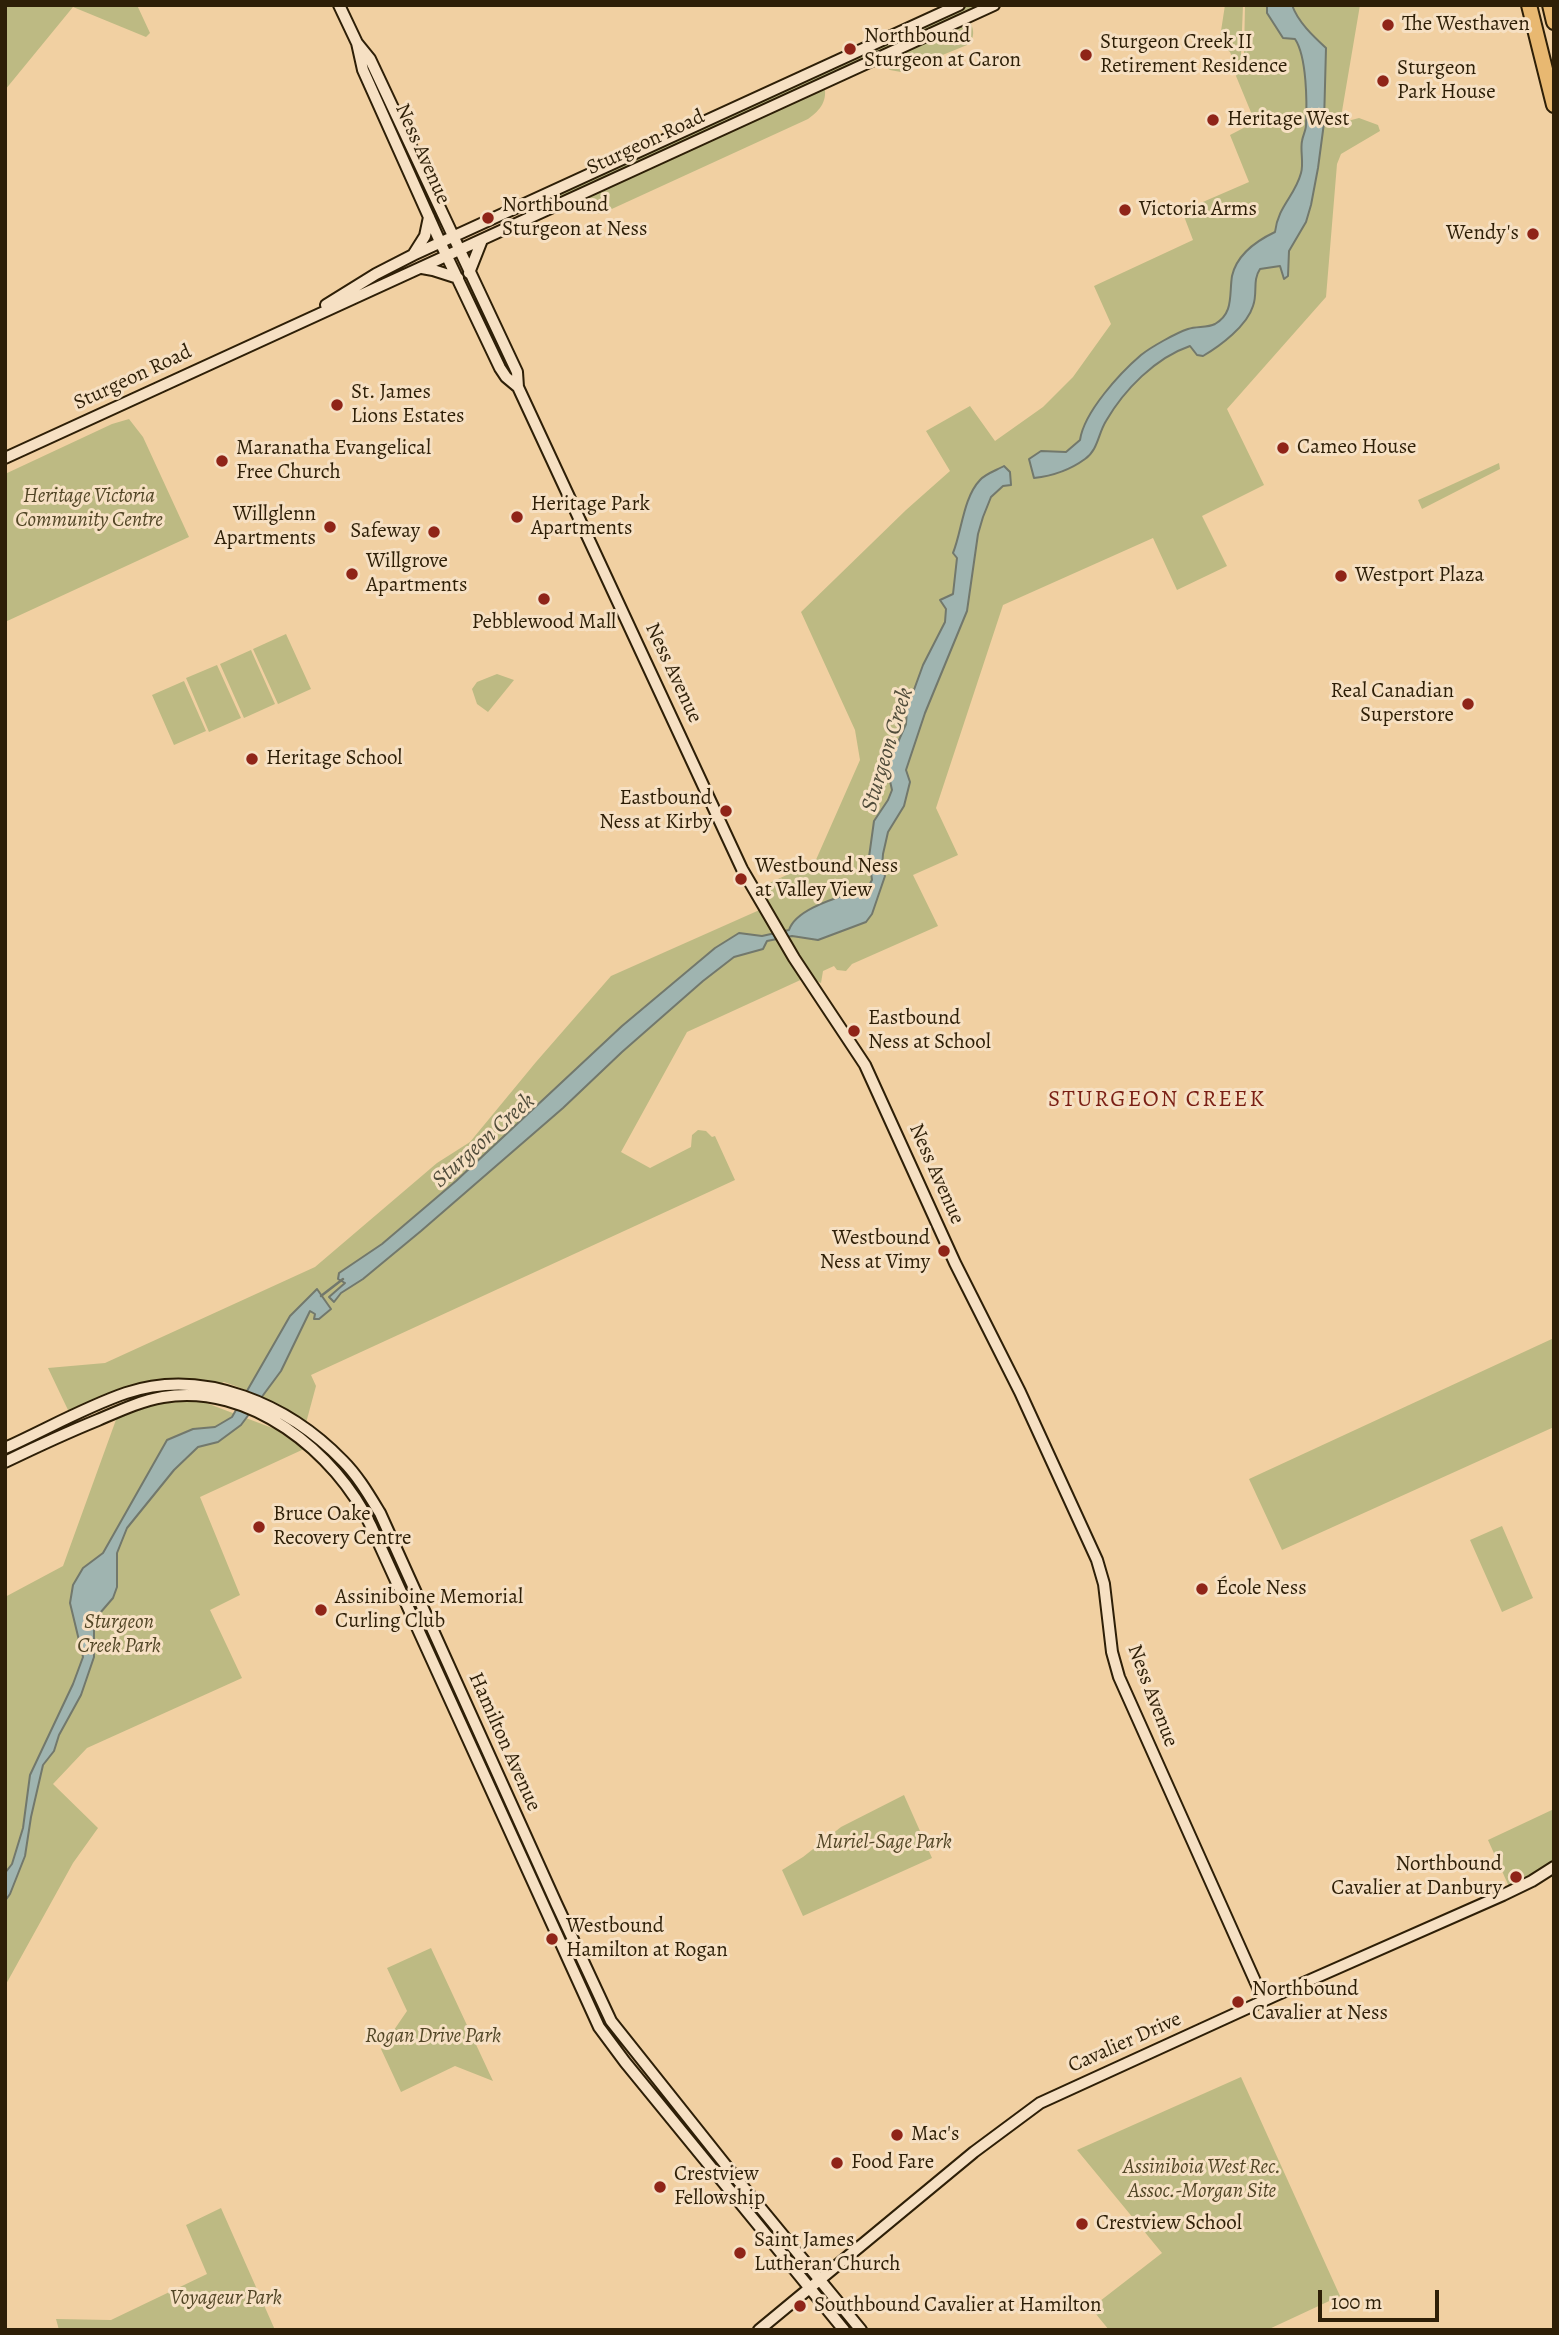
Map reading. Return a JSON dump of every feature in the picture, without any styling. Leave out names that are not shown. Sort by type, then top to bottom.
[{"type":"highway","points":[[1530,5],[1554,105]]},
{"type":"highway","points":[[1550,5],[1554,22]]},
{"type":"street","name":"Ness Avenue","points":[[339,5],[357,43],[363,70],[446,256],[500,368],[518,387]]},
{"type":"street","name":"Sturgeon Road","points":[[314,316],[323,307],[376,274],[413,255],[959,5]]},
{"type":"street","name":"Sturgeon Road","points":[[5,458],[994,5]]},
{"type":"street","name":"Ness Avenue","points":[[357,43],[370,59],[517,372],[518,387],[742,869],[794,958],[865,1065],[955,1263],[1020,1392],[1093,1551],[1104,1584],[1112,1652],[1119,1677],[1264,2001]]},
{"type":"street","points":[[413,255],[425,236],[429,217]]},
{"type":"street","points":[[469,272],[482,240]]},
{"type":"street","points":[[419,268],[458,278]]},
{"type":"street","name":"Hamilton Avenue","points":[[5,1448],[125,1393],[156,1386],[190,1384],[268,1411],[304,1427],[344,1462],[380,1513],[611,2021],[861,2330]]},
{"type":"street","name":"Hamilton Avenue","points":[[5,1462],[142,1402],[184,1395],[222,1394]]},
{"type":"street","name":"Hamilton Avenue","points":[[268,1411],[335,1471],[355,1496],[367,1518],[599,2027],[844,2330]]},
{"type":"street","name":"Cavalier Drive","points":[[758,2330],[974,2152],[1040,2103],[1511,1891],[1554,1867]]},
{"type":"green space","points":[[5,5],[137,5],[150,33],[146,37],[73,7],[5,90]]},
{"type":"green space","points":[[959,5],[994,5],[968,17],[973,35],[967,45],[901,72],[890,70],[875,60],[824,84],[822,104],[808,119],[603,213],[582,212],[564,202],[551,208],[545,195]]},
{"type":"green space","points":[[1225,5],[1243,5],[1241,56],[1237,69],[1232,71],[1234,61],[1230,52],[1219,44]]},
{"type":"green space","points":[[1245,5],[1360,5],[1340,123],[1359,118],[1378,125],[1380,131],[1341,154],[1337,164],[1326,297],[1227,409],[1264,485],[1202,516],[1227,566],[1177,590],[1153,538],[1003,605],[936,808],[958,855],[913,875],[938,926],[852,964],[846,971],[837,970],[834,966],[823,971],[821,983],[807,977],[687,1032],[621,1152],[650,1168],[691,1147],[692,1135],[698,1130],[706,1131],[712,1137],[715,1136],[735,1180],[311,1375],[316,1386],[306,1423],[246,1390],[224,1382],[161,1382],[72,1411],[68,1410],[48,1368],[105,1363],[315,1267],[437,1163],[470,1142],[611,976],[764,908],[754,890],[815,862],[860,760],[855,730],[801,612],[950,471],[926,431],[970,406],[995,441],[1043,407],[1073,377],[1111,324],[1094,286],[1193,240],[1182,211],[1249,182],[1230,135],[1255,122],[1236,76],[1244,55]]},
{"type":"green space","name":"Heritage Victoria Community Centre","points":[[129,419],[143,437],[189,537],[5,622],[5,474],[112,424]]},
{"type":"green space","points":[[1499,463],[1500,469],[1422,509],[1418,500]]},
{"type":"green space","points":[[286,634],[311,689],[278,704],[253,649]]},
{"type":"green space","points":[[251,650],[275,704],[244,718],[220,664]]},
{"type":"green space","points":[[217,665],[241,718],[209,732],[186,678]]},
{"type":"green space","points":[[497,674],[514,680],[488,712],[477,704],[472,689],[477,682]]},
{"type":"green space","points":[[184,681],[206,731],[174,745],[152,695]]},
{"type":"green space","points":[[1554,1338],[1554,1427],[1282,1550],[1249,1479]]},
{"type":"green space","name":"Sturgeon Creek Park","points":[[201,1401],[275,1429],[304,1449],[200,1497],[240,1595],[210,1610],[242,1678],[87,1748],[53,1784],[98,1828],[73,1863],[5,1986],[5,1597],[63,1566],[117,1417],[158,1404]]},
{"type":"green space","points":[[1502,1526],[1533,1598],[1502,1612],[1470,1540]]},
{"type":"green space","name":"Muriel-Sage Park","points":[[904,1795],[932,1858],[803,1916],[782,1870],[841,1827]]},
{"type":"green space","points":[[1554,1809],[1554,1867],[1511,1891],[1488,1840]]},
{"type":"green space","name":"Rogan Drive Park","points":[[431,1948],[493,2081],[455,2066],[401,2092],[381,2049],[407,2011],[387,1968]]},
{"type":"green space","name":"Assiniboia West Rec. Assoc.-Morgan Site","points":[[1241,2077],[1340,2296],[1267,2330],[1109,2330],[1091,2308],[1162,2253],[1077,2150]]},
{"type":"green space","name":"Voyageur Park","points":[[221,2208],[275,2330],[59,2330],[56,2319],[111,2320],[207,2274],[186,2225]]},
{"type":"water","points":[[1267,5],[1292,5],[1302,23],[1326,48],[1324,123],[1318,168],[1306,222],[1289,251],[1288,276],[1284,279],[1280,266],[1260,269],[1256,278],[1253,306],[1245,321],[1232,335],[1203,356],[1197,355],[1190,346],[1165,358],[1142,376],[1113,409],[1089,455],[1067,469],[1034,478],[1029,459],[1041,451],[1066,452],[1080,440],[1088,417],[1114,382],[1141,355],[1183,331],[1212,325],[1221,320],[1228,309],[1232,276],[1238,261],[1254,244],[1275,232],[1279,215],[1301,173],[1306,93],[1299,47],[1295,39],[1283,38],[1267,13]]},
{"type":"water","points":[[1004,466],[1010,472],[1011,485],[1003,486],[991,497],[983,517],[967,611],[925,713],[906,770],[910,782],[904,806],[888,832],[882,868],[885,876],[872,914],[866,922],[818,940],[792,936],[767,941],[763,949],[734,957],[703,981],[563,1108],[421,1231],[363,1279],[341,1293],[334,1302],[329,1297],[345,1283],[338,1279],[339,1273],[382,1244],[456,1181],[622,1026],[715,948],[739,933],[762,936],[789,930],[802,914],[812,908],[868,887],[872,880],[869,857],[874,821],[892,790],[888,772],[891,758],[906,724],[907,709],[923,665],[945,622],[946,609],[940,600],[953,594],[957,558],[953,553],[966,505],[980,480]]},
{"type":"water","points":[[317,1289],[331,1309],[319,1319],[314,1319],[315,1314],[310,1311],[281,1371],[241,1425],[218,1442],[198,1447],[174,1470],[127,1528],[117,1553],[117,1587],[113,1598],[94,1620],[94,1657],[81,1695],[59,1735],[54,1751],[43,1765],[25,1856],[5,1901],[5,1873],[12,1864],[23,1828],[30,1775],[83,1657],[70,1603],[73,1585],[83,1568],[103,1553],[167,1440],[193,1429],[215,1427],[232,1417],[290,1316]]},
{"type":"waterway","name":"Sturgeon Creek","points":[[321,1296],[343,1279]]},
{"type":"place","name":"The Westhaven","points":[[1388,25]]},
{"type":"place","name":"Northbound Sturgeon at Caron","points":[[850,49]]},
{"type":"place","name":"Sturgeon Creek II Retirement Residence","points":[[1086,55]]},
{"type":"place","name":"Sturgeon Park House","points":[[1383,81]]},
{"type":"place","name":"Heritage West","points":[[1213,120]]},
{"type":"place","name":"Victoria Arms","points":[[1125,210]]},
{"type":"place","name":"Northbound Sturgeon at Ness","points":[[488,218]]},
{"type":"place","name":"Wendy's","points":[[1533,234]]},
{"type":"place","name":"St. James Lions Estates","points":[[337,405]]},
{"type":"place","name":"Cameo House","points":[[1283,448]]},
{"type":"place","name":"Maranatha Evangelical Free Church","points":[[222,461]]},
{"type":"place","name":"Heritage Park Apartments","points":[[517,517]]},
{"type":"place","name":"Willglenn Apartments","points":[[330,527]]},
{"type":"place","name":"Safeway","points":[[434,532]]},
{"type":"place","name":"Willgrove Apartments","points":[[352,574]]},
{"type":"place","name":"Westport Plaza","points":[[1341,576]]},
{"type":"place","name":"Pebblewood Mall","points":[[544,599]]},
{"type":"place","name":"Real Canadian Superstore","points":[[1468,704]]},
{"type":"place","name":"Heritage School","points":[[252,759]]},
{"type":"place","name":"Eastbound Ness at Kirby","points":[[726,811]]},
{"type":"place","name":"Westbound Ness at Valley View","points":[[741,879]]},
{"type":"place","name":"Eastbound Ness at School","points":[[854,1031]]},
{"type":"place","name":"Westbound Ness at Vimy","points":[[944,1251]]},
{"type":"place","name":"Bruce Oake Recovery Centre","points":[[259,1527]]},
{"type":"place","name":"École Ness","points":[[1202,1589]]},
{"type":"place","name":"Assiniboine Memorial Curling Club","points":[[321,1610]]},
{"type":"place","name":"Northbound Cavalier at Danbury","points":[[1516,1877]]},
{"type":"place","name":"Westbound Hamilton at Rogan","points":[[552,1939]]},
{"type":"place","name":"Northbound Cavalier at Ness","points":[[1238,2002]]},
{"type":"place","name":"Mac's","points":[[897,2135]]},
{"type":"place","name":"Food Fare","points":[[837,2163]]},
{"type":"place","name":"Crestview Fellowship","points":[[660,2187]]},
{"type":"place","name":"Crestview School","points":[[1082,2224]]},
{"type":"place","name":"Saint James Lutheran Church","points":[[740,2253]]},
{"type":"place","name":"Southbound Cavalier at Hamilton","points":[[800,2306]]},
{"type":"district","name":"STURGEON CREEK","points":[[1157,1100]]}]
